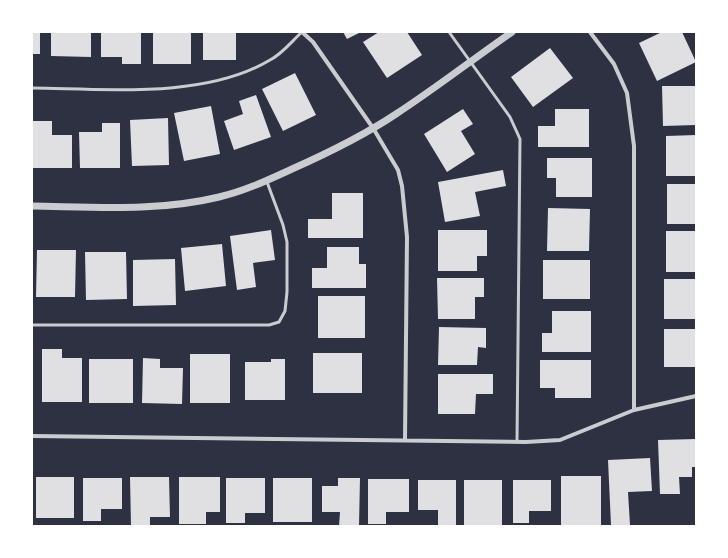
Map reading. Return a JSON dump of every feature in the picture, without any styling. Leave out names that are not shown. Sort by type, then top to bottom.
[{"type":"street","points":[[302,32],[313,42],[373,128],[398,170],[402,186],[407,237],[405,440]]},
{"type":"street","points":[[32,206],[126,208],[191,202],[219,197],[266,182],[337,149],[396,114],[512,32]]},
{"type":"street","points":[[590,32],[614,64],[627,93],[634,146],[634,410]]},
{"type":"street","points":[[32,436],[517,442],[560,440],[634,410],[696,396]]},
{"type":"lane","points":[[32,88],[121,89],[188,86],[234,77],[271,60],[302,32]]},
{"type":"lane","points":[[449,32],[510,117],[520,139],[517,442]]},
{"type":"lane","points":[[32,325],[268,325],[279,322],[285,311],[287,292],[287,242],[283,225],[266,182]]},
{"type":"building","points":[[32,32],[40,32],[40,54],[32,54]]},
{"type":"building","points":[[51,32],[91,32],[91,57],[51,56]]},
{"type":"building","points":[[101,32],[141,32],[141,64],[122,64],[122,57],[101,57]]},
{"type":"building","points":[[153,32],[191,32],[191,64],[153,64]]},
{"type":"building","points":[[203,32],[236,32],[236,60],[203,60]]},
{"type":"building","points":[[343,32],[361,32],[347,39]]},
{"type":"building","points":[[379,32],[407,32],[422,55],[387,78],[363,42]]},
{"type":"building","points":[[662,32],[682,32],[696,62],[657,81],[639,43]]},
{"type":"building","points":[[550,48],[573,78],[533,107],[511,77]]},
{"type":"building","points":[[295,73],[316,115],[283,131],[262,89]]},
{"type":"building","points":[[662,86],[696,86],[696,125],[663,126]]},
{"type":"building","points":[[256,95],[271,137],[234,150],[224,121],[243,114],[239,101]]},
{"type":"building","points":[[211,106],[220,154],[184,161],[174,113]]},
{"type":"building","points":[[463,109],[473,124],[461,131],[475,154],[447,172],[424,134]]},
{"type":"building","points":[[555,109],[589,109],[589,147],[538,147],[538,126],[555,126]]},
{"type":"building","points":[[168,118],[169,165],[132,166],[130,120]]},
{"type":"building","points":[[33,121],[52,121],[52,135],[72,135],[72,168],[33,168]]},
{"type":"building","points":[[102,123],[120,123],[120,168],[80,168],[79,132],[102,132]]},
{"type":"building","points":[[696,135],[696,176],[666,176],[666,136]]},
{"type":"building","points":[[547,158],[592,158],[592,197],[556,197],[556,178],[547,178]]},
{"type":"building","points":[[503,170],[506,186],[475,192],[480,216],[445,222],[438,182]]},
{"type":"building","points":[[667,184],[696,184],[696,224],[667,224]]},
{"type":"building","points":[[332,193],[363,193],[363,238],[308,238],[308,219],[332,219]]},
{"type":"building","points":[[548,208],[590,209],[589,251],[547,251]]},
{"type":"building","points":[[271,230],[275,260],[253,263],[256,287],[237,290],[230,236]]},
{"type":"building","points":[[438,230],[487,230],[487,256],[477,256],[477,271],[438,271]]},
{"type":"building","points":[[666,231],[696,231],[696,272],[666,272]]},
{"type":"building","points":[[222,244],[226,286],[185,291],[181,248]]},
{"type":"building","points":[[327,247],[359,247],[359,264],[366,264],[366,288],[312,288],[312,268],[327,268]]},
{"type":"building","points":[[37,250],[76,250],[75,297],[36,297]]},
{"type":"building","points":[[85,252],[126,252],[127,299],[86,300]]},
{"type":"building","points":[[175,259],[176,305],[133,306],[133,260]]},
{"type":"building","points":[[543,260],[590,260],[590,299],[543,299]]},
{"type":"building","points":[[437,278],[484,278],[484,297],[475,297],[475,319],[438,319]]},
{"type":"building","points":[[664,279],[696,279],[696,319],[664,319]]},
{"type":"building","points":[[318,296],[365,296],[365,338],[318,338]]},
{"type":"building","points":[[552,311],[591,311],[591,352],[542,352],[542,333],[552,333]]},
{"type":"building","points":[[439,327],[486,328],[486,348],[478,347],[477,365],[438,365]]},
{"type":"building","points":[[664,329],[696,329],[696,367],[664,367]]},
{"type":"building","points":[[42,349],[62,349],[62,358],[82,358],[82,402],[42,402]]},
{"type":"building","points":[[313,353],[362,353],[362,393],[313,393]]},
{"type":"building","points":[[190,354],[230,354],[230,403],[190,403]]},
{"type":"building","points":[[143,358],[160,359],[160,368],[183,368],[182,404],[142,403]]},
{"type":"building","points":[[89,359],[133,359],[133,403],[89,403]]},
{"type":"building","points":[[271,359],[285,359],[285,400],[245,400],[245,362],[271,362]]},
{"type":"building","points":[[540,360],[591,360],[591,398],[555,398],[555,388],[540,388]]},
{"type":"building","points":[[438,374],[493,374],[493,394],[476,394],[475,414],[438,414]]},
{"type":"building","points":[[696,439],[696,467],[692,467],[692,477],[679,477],[680,494],[660,494],[658,440]]},
{"type":"building","points":[[650,458],[652,491],[628,492],[630,525],[611,525],[608,460]]},
{"type":"building","points":[[561,476],[601,476],[601,525],[561,525]]},
{"type":"building","points":[[36,477],[74,477],[74,518],[36,518]]},
{"type":"building","points":[[130,477],[169,477],[170,517],[150,517],[150,526],[131,526]]},
{"type":"building","points":[[179,477],[220,477],[220,512],[206,512],[206,524],[179,524]]},
{"type":"building","points":[[83,478],[122,478],[122,509],[101,509],[101,521],[83,521]]},
{"type":"building","points":[[226,478],[265,478],[265,513],[245,513],[245,523],[226,523]]},
{"type":"building","points":[[273,478],[312,478],[312,522],[273,522]]},
{"type":"building","points":[[338,478],[360,478],[359,526],[339,526],[340,512],[322,512],[322,486],[338,486]]},
{"type":"building","points":[[368,479],[409,479],[409,512],[386,512],[386,524],[368,524]]},
{"type":"building","points":[[418,480],[456,480],[456,525],[438,525],[438,510],[418,510]]},
{"type":"building","points":[[464,480],[502,480],[502,526],[464,526]]},
{"type":"building","points":[[513,480],[551,480],[551,511],[529,511],[529,523],[513,523]]}]
